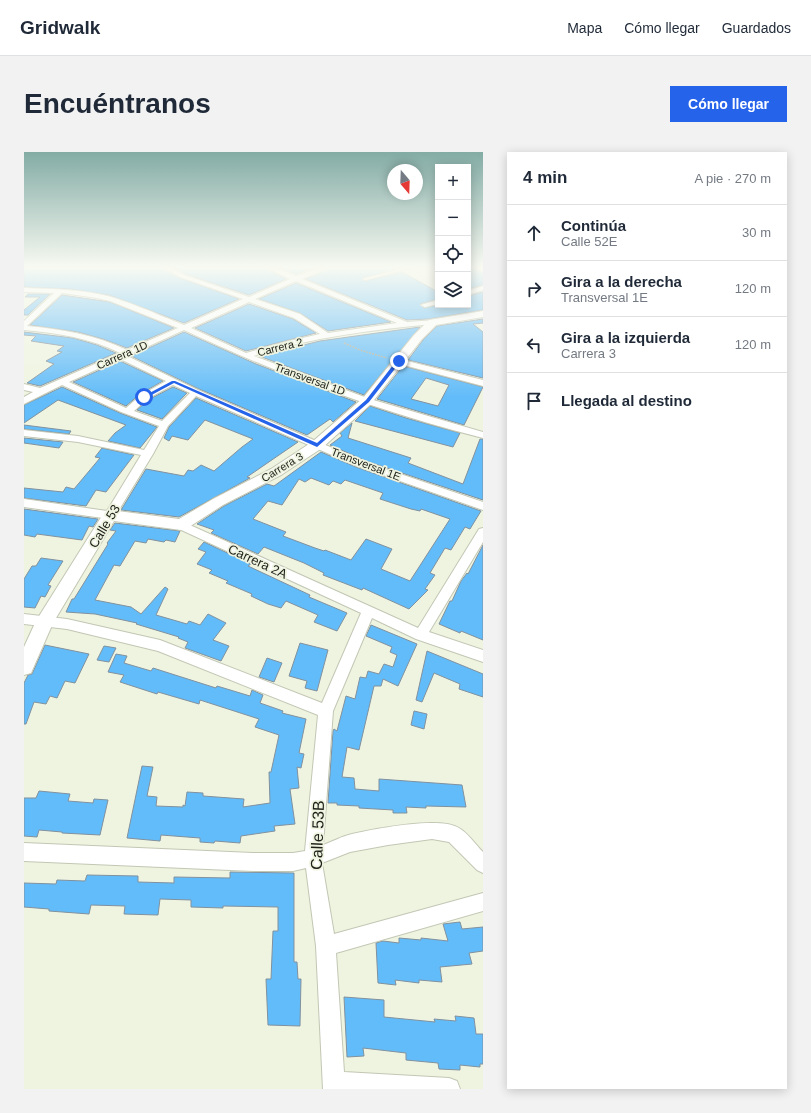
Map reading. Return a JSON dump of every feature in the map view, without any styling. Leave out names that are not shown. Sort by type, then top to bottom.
[{"type":"street","points":[[24,327],[41,310]]},
{"type":"street","name":"Transversal 1D","points":[[138,310],[183,327],[246,356],[367,401],[483,435]]},
{"type":"street","name":"Carrera 1D","points":[[24,401],[41,390],[62,382],[183,327],[227,310]]},
{"type":"street","points":[[277,310],[302,319],[330,336]]},
{"type":"street","points":[[372,310],[406,324],[421,333]]},
{"type":"street","name":"Carrera 2","points":[[246,356],[276,346],[330,336],[483,314]]},
{"type":"street","name":"Carrera 3","points":[[181,525],[218,502],[276,472],[317,445],[367,401],[421,333],[438,321]]},
{"type":"street","name":"Transversal 1E","points":[[24,327],[56,330],[99,340],[173,382],[360,464],[483,506]]},
{"type":"street","points":[[399,361],[482,382]]},
{"type":"street","points":[[62,382],[164,425]]},
{"type":"street","points":[[128,411],[144,397],[173,382]]},
{"type":"street","points":[[24,387],[41,390]]},
{"type":"street","name":"Calle 53","points":[[24,667],[45,621],[148,454],[164,425],[195,392]]},
{"type":"street","points":[[24,433],[78,439],[148,454]]},
{"type":"street","name":"Carrera 2A","points":[[24,503],[181,525],[421,635],[483,656]]},
{"type":"street","points":[[421,635],[483,532]]},
{"type":"street","name":"Calle 53B","points":[[334,1086],[326,946],[313,858],[326,712],[368,612]]},
{"type":"street","points":[[24,619],[67,624],[160,646],[326,712]]},
{"type":"street","points":[[24,852],[253,862],[293,862],[313,858],[350,843],[388,836],[432,831],[453,834],[483,864]]},
{"type":"street","points":[[326,946],[483,902]]},
{"type":"street","points":[[334,1086],[449,1089]]},
{"type":"path","points":[[330,336],[360,350],[399,361]]},
{"type":"building","points":[[24,310],[34,310],[28,315],[24,315]]},
{"type":"building","points":[[46,310],[129,310],[174,328],[127,348],[78,332],[30,325]]},
{"type":"building","points":[[148,310],[214,310],[184,323]]},
{"type":"building","points":[[236,310],[266,310],[293,319],[316,333],[246,351],[195,328]]},
{"type":"building","points":[[290,310],[361,310],[391,322],[328,331],[300,313]]},
{"type":"building","points":[[382,310],[483,310],[483,310],[428,319],[407,320]]},
{"type":"building","points":[[483,319],[483,323],[473,324],[483,332],[483,378],[408,360],[423,340],[437,326]]},
{"type":"building","points":[[420,327],[364,395],[259,356],[320,341]]},
{"type":"building","points":[[24,332],[73,338],[97,345],[116,353],[40,386],[27,383],[54,364],[46,361],[62,352],[57,351],[64,346],[31,341],[36,336],[24,335]]},
{"type":"building","points":[[184,332],[256,364],[356,402],[333,422],[330,419],[307,435],[199,389],[131,356]]},
{"type":"building","points":[[120,361],[163,381],[140,394],[126,406],[73,382]]},
{"type":"building","points":[[403,366],[483,387],[464,425],[377,399]],"holes":[[[426,378],[449,385],[438,406],[411,399]]]},
{"type":"building","points":[[62,387],[120,413],[157,427],[140,448],[108,441],[115,433],[126,425],[58,400],[24,423],[24,405]]},
{"type":"building","points":[[173,387],[187,393],[162,419],[137,410],[148,400]]},
{"type":"building","points":[[196,398],[298,442],[247,477],[250,478],[179,517],[121,510],[146,469],[184,476],[188,470],[193,471],[201,465],[214,471],[253,439],[205,420],[188,440],[172,436],[169,441],[164,438],[169,427]]},
{"type":"building","points":[[370,406],[460,433],[453,447],[355,421]]},
{"type":"building","points":[[352,423],[348,438],[411,458],[408,463],[463,484],[480,439],[483,439],[483,500],[366,461],[330,445],[342,436],[340,433]]},
{"type":"building","points":[[24,425],[71,431],[69,434],[24,429]]},
{"type":"building","points":[[24,438],[63,442],[59,448],[24,443]]},
{"type":"building","points":[[102,448],[134,455],[106,492],[96,490],[86,506],[24,498],[24,488],[63,492],[66,487],[74,489],[100,458],[95,457]]},
{"type":"building","points":[[321,452],[356,467],[481,511],[470,529],[465,527],[451,550],[445,548],[430,573],[435,575],[425,589],[428,590],[409,609],[363,588],[362,590],[323,575],[324,573],[304,563],[264,547],[258,554],[211,533],[214,530],[197,524],[224,506],[267,484],[274,486]],"holes":[[[311,478],[329,485],[333,481],[341,484],[345,480],[383,493],[380,499],[411,509],[420,511],[421,509],[450,519],[410,581],[381,569],[392,549],[366,539],[351,560],[283,536],[286,532],[253,519],[268,501],[282,505],[299,479],[305,482]]]},
{"type":"building","points":[[24,509],[98,519],[93,527],[89,526],[82,540],[37,534],[35,537],[24,535]]},
{"type":"building","points":[[115,523],[180,531],[175,542],[166,540],[164,542],[148,539],[146,543],[135,541],[120,566],[114,565],[95,600],[131,607],[141,614],[165,587],[168,589],[156,615],[187,624],[189,621],[200,625],[208,614],[226,623],[213,640],[229,646],[221,661],[185,648],[188,642],[178,638],[179,637],[136,624],[137,623],[95,614],[66,612],[72,599],[74,599],[108,544],[107,543],[116,531],[110,530]]},
{"type":"building","points":[[204,542],[251,564],[248,566],[310,595],[309,597],[347,613],[337,631],[314,622],[318,615],[286,601],[281,608],[268,604],[251,596],[252,594],[226,583],[228,581],[209,573],[212,570],[197,564],[206,552],[198,549]]},
{"type":"building","points":[[483,545],[483,640],[461,631],[460,633],[439,624],[461,581],[467,573],[468,574]]},
{"type":"building","points":[[41,558],[63,561],[48,585],[51,586],[45,597],[41,596],[35,608],[24,607],[24,579],[32,566],[36,566]]},
{"type":"building","points":[[371,625],[417,644],[398,686],[383,679],[381,686],[374,686],[359,750],[347,747],[342,777],[354,778],[355,789],[379,791],[379,779],[462,785],[466,807],[406,807],[407,813],[393,813],[393,810],[359,808],[359,806],[328,803],[333,731],[334,729],[337,731],[346,696],[355,699],[360,677],[366,678],[368,671],[379,674],[384,664],[393,667],[397,655],[390,652],[392,647],[366,636]]},
{"type":"building","points":[[300,643],[328,650],[317,691],[305,688],[307,681],[289,676]]},
{"type":"building","points":[[45,645],[89,654],[75,683],[65,681],[57,698],[50,696],[46,704],[34,702],[26,724],[24,724],[24,683],[28,675],[32,674]]},
{"type":"building","points":[[104,646],[116,648],[109,662],[97,660]]},
{"type":"building","points":[[427,651],[483,674],[483,697],[459,689],[460,684],[434,673],[422,702],[416,700]]},
{"type":"building","points":[[116,654],[127,656],[124,663],[151,671],[153,668],[216,688],[217,686],[250,696],[252,690],[263,695],[260,703],[283,711],[282,713],[306,719],[299,753],[304,754],[301,768],[297,767],[299,788],[290,789],[295,824],[274,826],[275,831],[241,836],[240,843],[215,841],[214,843],[200,842],[200,838],[161,835],[160,841],[127,838],[142,766],[153,767],[147,796],[157,797],[156,806],[183,807],[183,805],[185,806],[187,792],[203,793],[203,796],[244,799],[243,807],[270,803],[269,772],[271,772],[279,735],[255,727],[259,719],[200,700],[199,704],[158,692],[157,694],[120,682],[124,675],[108,672]]},
{"type":"building","points":[[267,658],[282,663],[274,682],[259,677]]},
{"type":"building","points":[[414,711],[427,714],[424,729],[411,725]]},
{"type":"building","points":[[39,791],[70,794],[68,801],[93,803],[94,799],[108,800],[100,835],[39,830],[37,837],[24,836],[24,798],[36,798]]},
{"type":"building","points":[[230,872],[294,873],[294,962],[297,962],[298,979],[301,979],[300,1026],[268,1025],[266,979],[271,979],[273,931],[278,931],[278,907],[191,907],[191,900],[160,899],[158,915],[124,914],[125,906],[91,905],[89,914],[49,911],[49,909],[24,907],[24,883],[56,884],[57,880],[85,881],[87,875],[138,876],[138,882],[174,883],[174,877],[230,878]]},
{"type":"building","points":[[460,922],[462,929],[483,927],[483,951],[469,953],[472,964],[440,967],[442,982],[419,980],[419,983],[395,980],[396,985],[378,983],[376,943],[383,941],[399,943],[399,938],[421,940],[421,938],[448,941],[443,924]]},
{"type":"building","points":[[344,997],[384,1000],[384,1017],[435,1022],[434,1019],[456,1021],[455,1016],[474,1018],[476,1034],[483,1034],[483,1064],[480,1064],[480,1067],[460,1065],[460,1070],[439,1069],[438,1063],[406,1060],[406,1053],[363,1048],[364,1056],[347,1057]]},
{"type":"route","points":[[144,397],[173,382],[317,445],[367,401],[399,361]]}]
